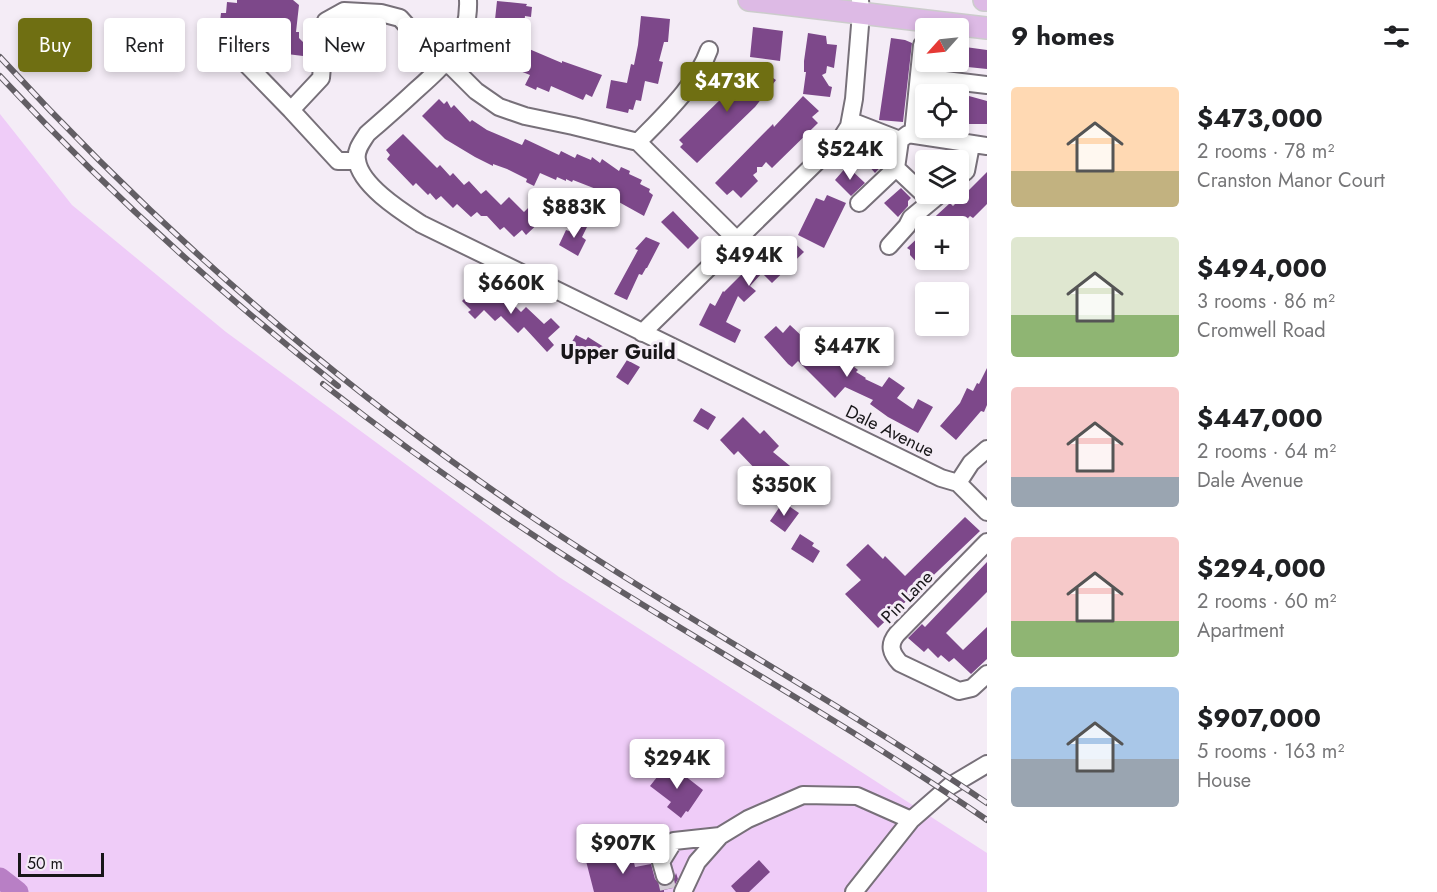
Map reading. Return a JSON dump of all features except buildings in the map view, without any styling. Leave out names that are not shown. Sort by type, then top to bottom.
[{"type":"main road","points":[[749,0],[865,4],[987,28]]},
{"type":"street","points":[[468,0],[468,18]]},
{"type":"street","points":[[642,333],[842,137],[851,121],[865,4]]},
{"type":"street","points":[[291,110],[321,78],[326,21],[344,11],[381,13],[400,18]]},
{"type":"street","points":[[638,142],[690,84],[709,50]]},
{"type":"street","points":[[254,72],[339,161],[357,161],[359,146],[367,134],[436,72]]},
{"type":"street","points":[[454,72],[499,107],[525,116],[638,142],[736,239]]},
{"type":"street","points":[[860,203],[898,164],[907,137],[920,72]]},
{"type":"street","points":[[920,77],[987,85]]},
{"type":"street","points":[[851,121],[907,137],[979,145],[969,165]]},
{"type":"street","name":"Dale Avenue","points":[[357,161],[365,179],[392,205],[421,224],[941,478],[958,483],[987,512]]},
{"type":"street","points":[[896,168],[915,182]]},
{"type":"street","points":[[889,246],[908,226],[911,218],[927,204]]},
{"type":"street","points":[[958,483],[971,463],[987,448]]},
{"type":"street","name":"Pin Lane","points":[[987,542],[897,634],[892,640],[891,649],[893,656],[900,663],[959,691],[972,688],[987,674]]},
{"type":"street","points":[[854,892],[911,820],[950,786],[987,764]]},
{"type":"street","points":[[720,836],[674,841],[662,862],[672,887],[720,836],[748,819],[803,795],[857,796],[911,820]]},
{"type":"shaded area","points":[[0,114],[72,205],[226,332],[559,577],[987,853],[987,892],[0,892]]},
{"type":"waterway","points":[[0,878],[18,892]]},
{"type":"tunnel","points":[[665,876],[668,889]]},
{"type":"railway","points":[[0,57],[112,173],[229,282],[352,386],[416,435],[481,482],[606,565],[861,722],[987,803]]},
{"type":"railway","points":[[0,76],[39,118],[205,276],[338,386]]},
{"type":"railway","points":[[323,384],[424,460],[527,531],[598,577],[794,696],[987,820]]},
{"type":"district","name":"Upper Guild","points":[[618,352]]}]
